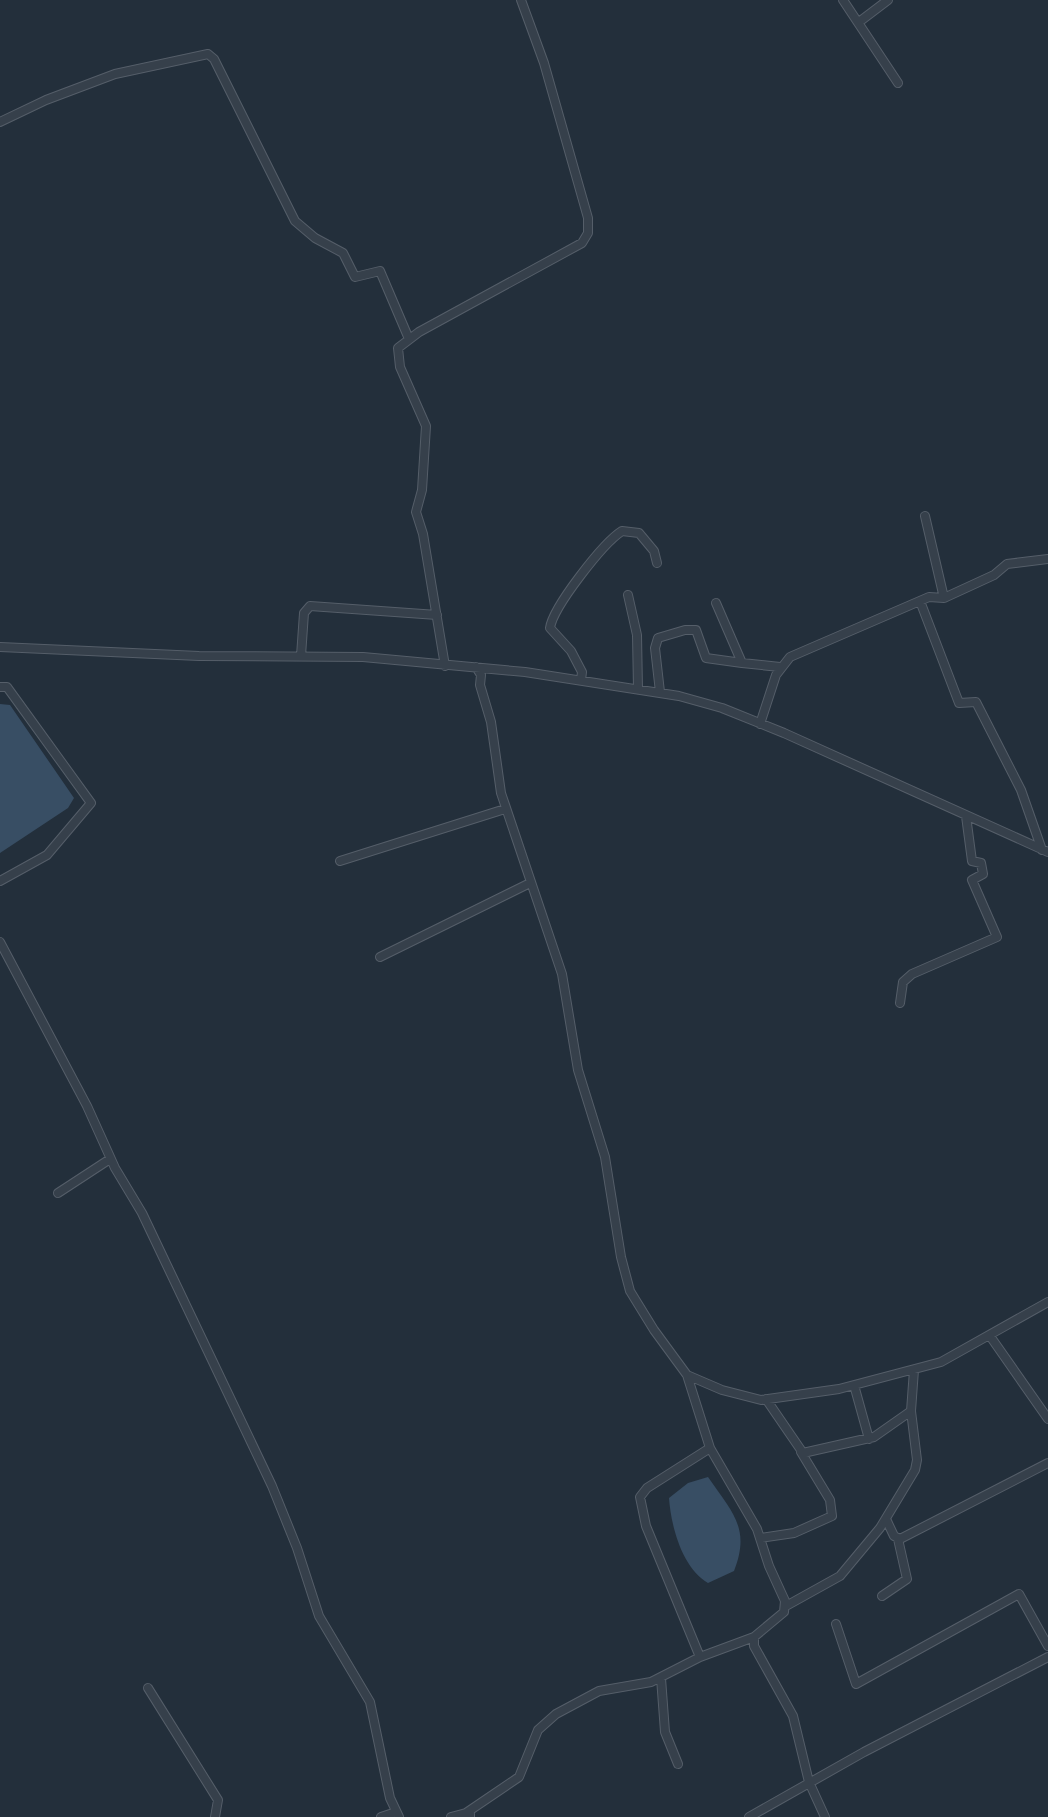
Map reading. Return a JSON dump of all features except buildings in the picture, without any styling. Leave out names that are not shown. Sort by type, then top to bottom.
[{"type":"street","points":[[445,666],[416,512],[422,490],[426,426],[397,357],[398,348],[409,339],[582,243],[588,233],[588,218],[544,63],[521,0]]},
{"type":"street","points":[[843,0],[898,83]]},
{"type":"street","points":[[859,22],[888,0]]},
{"type":"street","points":[[0,122],[47,100],[115,74],[208,54],[214,59],[298,226],[343,253],[355,277],[380,271],[409,339]]},
{"type":"street","points":[[925,516],[944,598]]},
{"type":"street","points":[[581,680],[582,672],[571,651],[550,628],[562,603],[600,547],[622,531],[639,533],[654,551],[657,563]]},
{"type":"street","points":[[761,724],[780,667],[799,652],[920,601],[944,598],[994,575],[1007,564],[1048,559]]},
{"type":"street","points":[[628,595],[637,635],[638,689]]},
{"type":"street","points":[[920,601],[958,703],[976,702],[1021,790],[1045,851]]},
{"type":"street","points":[[716,603],[742,663]]},
{"type":"street","points":[[301,656],[304,613],[310,606],[437,615]]},
{"type":"street","points":[[660,692],[654,648],[656,639],[685,629],[696,630],[706,658],[780,667]]},
{"type":"street","points":[[0,648],[199,656],[363,657],[476,667],[660,692],[706,702],[761,724],[1045,851]]},
{"type":"street","points":[[476,667],[481,676],[480,685],[491,722],[505,809],[530,883],[547,922],[562,974],[582,1085],[610,1175],[621,1257],[630,1291],[687,1375],[710,1448],[745,1506],[786,1606]]},
{"type":"street","points":[[0,687],[7,687],[90,803],[47,855],[0,881]]},
{"type":"street","points":[[340,861],[505,809]]},
{"type":"street","points":[[900,1003],[903,982],[912,974],[997,937],[972,880],[983,874],[984,870],[981,863],[972,861],[966,816]]},
{"type":"street","points":[[380,957],[530,883]]},
{"type":"street","points":[[0,942],[87,1106],[110,1158],[142,1213],[272,1486],[297,1548],[319,1616],[370,1702],[387,1789],[398,1815],[381,1817]]},
{"type":"street","points":[[58,1193],[110,1158]]},
{"type":"street","points":[[687,1375],[741,1396],[766,1399],[854,1385],[941,1362],[1048,1302]]},
{"type":"street","points":[[990,1336],[1048,1419]]},
{"type":"street","points":[[451,1817],[468,1815],[519,1777],[538,1730],[556,1714],[609,1687],[661,1678],[700,1657],[754,1637],[776,1621],[786,1606],[840,1576],[886,1519],[915,1470],[917,1460],[911,1411],[914,1370]]},
{"type":"street","points":[[854,1385],[869,1439]]},
{"type":"street","points":[[760,1538],[794,1533],[832,1516],[830,1500],[766,1399]]},
{"type":"street","points":[[801,1452],[869,1439],[911,1411]]},
{"type":"street","points":[[700,1657],[646,1527],[640,1497],[647,1488],[710,1448]]},
{"type":"street","points":[[898,1539],[1048,1463]]},
{"type":"street","points":[[882,1596],[907,1579],[898,1539],[886,1519]]},
{"type":"street","points":[[836,1624],[856,1684],[1019,1594],[1048,1646]]},
{"type":"street","points":[[754,1637],[760,1661],[795,1721],[809,1782],[825,1817]]},
{"type":"street","points":[[749,1817],[809,1782],[1048,1657]]},
{"type":"street","points":[[661,1678],[665,1732],[678,1764]]},
{"type":"street","points":[[148,1688],[218,1800],[215,1817]]},
{"type":"water","points":[[0,704],[10,705],[74,798],[68,808],[0,853]]},
{"type":"water","points":[[708,1477],[736,1521],[740,1543],[734,1571],[708,1583],[691,1567],[685,1557],[675,1533],[669,1498],[688,1483]]}]
